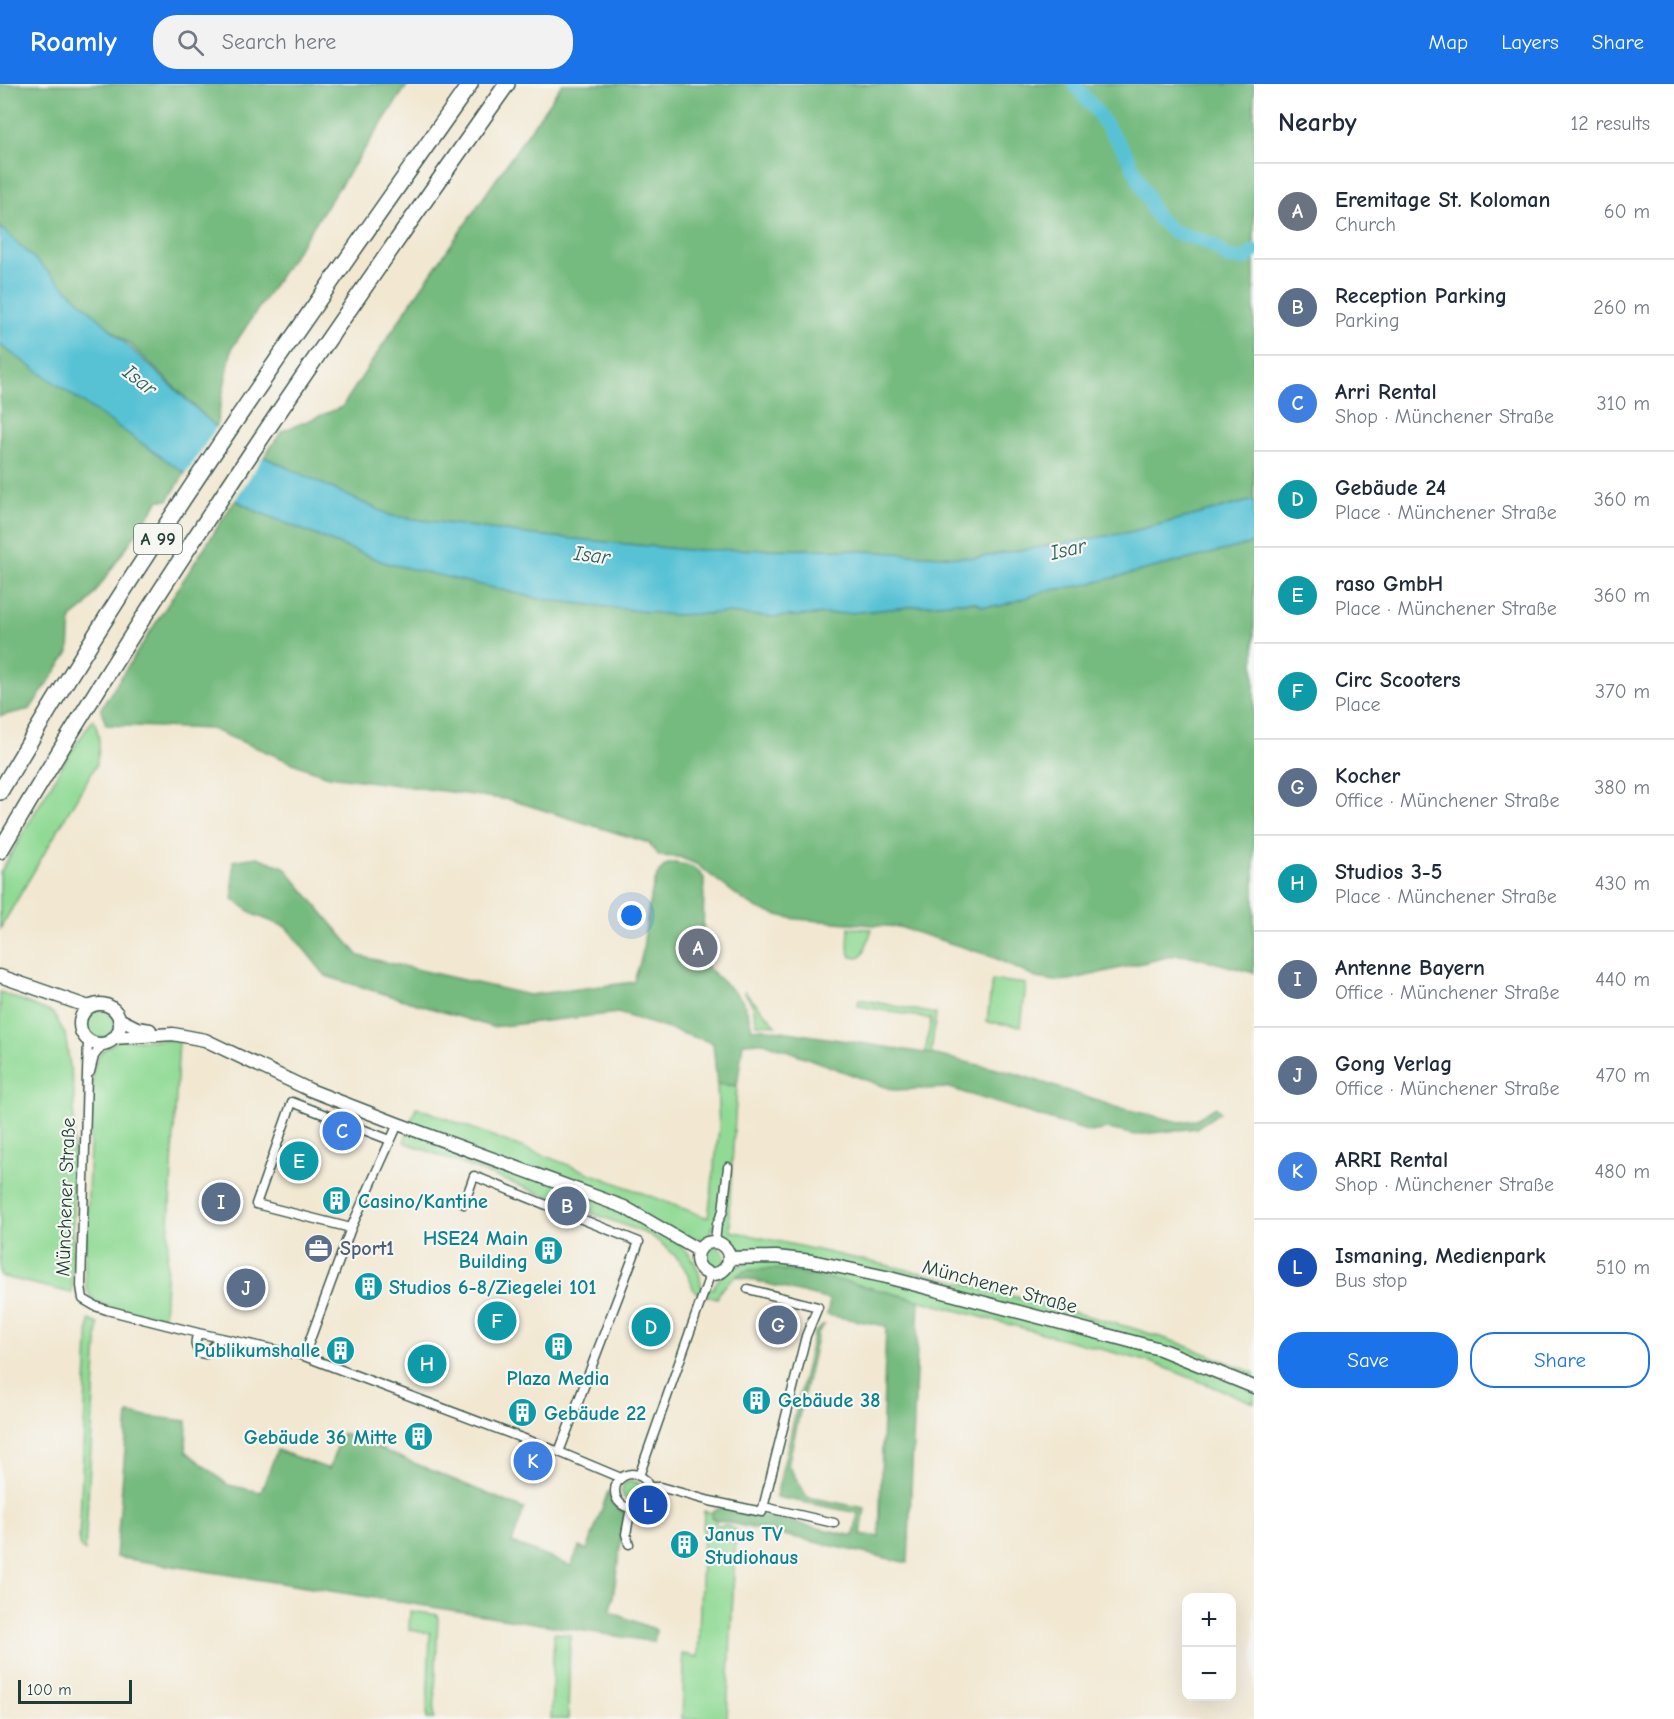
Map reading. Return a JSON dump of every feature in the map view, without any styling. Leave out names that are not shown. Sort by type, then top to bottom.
[{"type":"highway","name":"A 99","points":[[0,792],[48,709],[162,533],[271,369],[470,84]]},
{"type":"highway","name":"A 99","points":[[0,851],[74,726],[181,557],[296,385],[507,84]]},
{"type":"main road","points":[[0,976],[89,1007]]},
{"type":"main road","points":[[55,996],[74,1014],[88,1040],[108,1041],[166,1034]]},
{"type":"main road","points":[[80,1024],[84,1012],[89,1007],[101,1004],[112,1009],[118,1019],[119,1029],[108,1041]]},
{"type":"main road","points":[[118,1019],[138,1028],[205,1040],[310,1090],[624,1207],[698,1250]]},
{"type":"main road","points":[[715,1242],[725,1247],[729,1258],[728,1265],[723,1271],[710,1275],[698,1266],[696,1257],[703,1244],[715,1242]]},
{"type":"main road","name":"Münchener Straße","points":[[729,1258],[776,1257],[812,1261],[886,1276],[1160,1349],[1254,1387]]},
{"type":"street","name":"Münchener Straße","points":[[88,1040],[81,1286],[83,1299],[107,1310],[304,1356],[559,1452],[621,1478],[632,1474],[639,1476]]},
{"type":"street","name":"Münchener Straße","points":[[88,1084],[94,1056],[108,1041]]},
{"type":"street","points":[[351,1228],[256,1204],[292,1102],[390,1140]]},
{"type":"street","points":[[304,1356],[351,1228],[398,1124]]},
{"type":"street","points":[[715,1242],[717,1224],[723,1211],[728,1167]]},
{"type":"street","points":[[464,1204],[474,1176],[639,1242],[559,1452]]},
{"type":"street","points":[[621,1478],[615,1493],[621,1504],[631,1508],[645,1502],[648,1486],[639,1476],[710,1275]]},
{"type":"street","points":[[648,1486],[762,1512],[806,1336],[818,1307],[748,1289]]},
{"type":"street","points":[[198,1333],[195,1342],[196,1349],[200,1353],[206,1354],[212,1350],[221,1338]]},
{"type":"street","points":[[764,1507],[834,1523]]},
{"type":"street","points":[[629,1544],[626,1534],[631,1508]]},
{"type":"green space","points":[[0,84],[408,84],[232,348],[216,427],[132,346],[99,320],[0,227]]},
{"type":"green space","points":[[562,84],[1254,84],[1254,500],[1130,532],[974,558],[831,549],[688,550],[534,535],[392,516],[264,457],[282,431],[342,407],[414,298]]},
{"type":"green space","points":[[0,345],[185,473],[168,500],[159,500],[86,606],[71,618],[69,652],[30,709],[0,716]]},
{"type":"green space","points":[[235,500],[258,512],[386,563],[541,599],[673,615],[727,613],[771,617],[850,613],[956,602],[1000,606],[1046,591],[1084,585],[1254,543],[1254,973],[1191,956],[1176,955],[1070,980],[1054,981],[1036,978],[991,956],[899,927],[796,919],[758,909],[696,864],[679,857],[659,856],[649,843],[511,800],[329,776],[211,729],[106,725],[101,708]]},
{"type":"green space","points":[[93,719],[99,742],[96,765],[0,929],[0,873],[63,764]]},
{"type":"green space","points":[[257,857],[284,867],[359,956],[529,995],[634,982],[642,955],[649,905],[656,879],[668,864],[688,865],[704,878],[703,943],[690,945],[690,949],[742,1001],[752,1029],[762,1028],[931,1054],[1014,1073],[1116,1107],[1180,1122],[1195,1120],[1216,1107],[1220,1112],[1196,1128],[1135,1135],[1109,1129],[1090,1132],[949,1088],[893,1090],[764,1042],[743,1043],[737,1086],[717,1084],[713,1043],[618,1013],[492,1027],[326,976],[286,927],[255,915],[233,899],[233,861]]},
{"type":"green space","points":[[849,928],[872,929],[864,952],[859,958],[851,957],[848,948]]},
{"type":"green space","points":[[992,980],[1026,984],[1021,1026],[987,1022]]},
{"type":"green space","points":[[744,991],[776,1025],[757,1024],[753,1006]]},
{"type":"green space","points":[[0,992],[53,1013],[65,1034],[74,1092],[72,1293],[0,1276]]},
{"type":"green space","points":[[859,999],[936,1014],[931,1054],[925,1053],[931,1019],[858,1006]]},
{"type":"green space","points":[[100,1010],[110,1014],[114,1024],[110,1034],[100,1038],[90,1034],[86,1024],[90,1014]]},
{"type":"green space","points":[[119,1040],[179,1040],[164,1317],[124,1310],[95,1301],[88,1293],[86,1286],[93,1073],[101,1053]]},
{"type":"green space","points":[[717,1084],[737,1086],[729,1211],[731,1231],[944,1278],[1132,1328],[1179,1343],[1254,1373],[1254,1403],[1153,1363],[888,1292],[736,1276],[720,1291],[717,1299],[694,1291],[687,1272],[678,1258],[650,1235],[404,1142],[416,1107],[708,1218],[719,1129]],"holes":[[[713,1225],[720,1238],[728,1242],[733,1249],[747,1251],[747,1263],[727,1272],[713,1289],[701,1287],[695,1263],[680,1245],[685,1235],[701,1239],[707,1238],[710,1236]]]},
{"type":"green space","points":[[713,1246],[718,1247],[724,1253],[724,1263],[718,1269],[713,1270],[708,1269],[702,1263],[701,1258],[702,1253],[708,1247]]},
{"type":"green space","points":[[776,1269],[848,1282],[919,1300],[908,1563],[712,1517],[713,1511],[722,1507],[854,1536],[858,1513],[776,1497],[814,1333],[825,1324],[818,1333],[788,1465],[807,1497],[865,1508],[861,1534],[879,1537],[886,1326],[827,1315],[830,1300],[736,1276],[747,1270]]},
{"type":"green space","points":[[89,1320],[98,1324],[85,1551],[80,1547],[79,1541]]},
{"type":"green space","points":[[128,1414],[187,1421],[186,1451],[228,1485],[261,1492],[277,1450],[329,1469],[342,1433],[524,1509],[512,1543],[571,1566],[579,1547],[587,1550],[608,1492],[615,1507],[625,1513],[611,1612],[656,1630],[654,1642],[116,1557]]},
{"type":"green space","points":[[632,1481],[639,1484],[642,1491],[639,1498],[632,1501],[625,1498],[622,1491],[625,1484]]},
{"type":"green space","points":[[704,1511],[713,1513],[717,1526],[726,1525],[736,1530],[727,1719],[682,1719],[684,1669],[682,1654],[698,1657]]},
{"type":"green space","points":[[410,1611],[438,1615],[434,1719],[427,1719],[430,1633],[409,1630]]},
{"type":"green space","points":[[554,1633],[570,1635],[568,1719],[551,1719]]},
{"type":"water","name":"Isar","points":[[0,227],[216,427],[264,457],[392,516],[534,535],[688,550],[831,549],[974,558],[1130,532],[1254,500],[1254,543],[1084,585],[1046,591],[1000,606],[956,602],[850,613],[771,617],[727,613],[673,615],[541,599],[386,563],[258,512],[185,473],[0,345]]},
{"type":"pier","points":[[218,425],[265,454],[233,503],[184,476]]},
{"type":"waterway","points":[[1074,84],[1095,109],[1127,155],[1156,216],[1172,231],[1212,244],[1228,258],[1245,259],[1254,251]]},
{"type":"place","name":"Eremitage St. Koloman","points":[[698,948]]},
{"type":"place","name":"Arri Rental","points":[[342,1131]]},
{"type":"place","name":"raso GmbH","points":[[299,1161]]},
{"type":"place","name":"Casino/Kantine","points":[[337,1201]]},
{"type":"place","name":"Antenne Bayern","points":[[221,1202]]},
{"type":"place","name":"Reception Parking","points":[[567,1206]]},
{"type":"place","name":"Sport1","points":[[319,1248]]},
{"type":"place","name":"HSE24 Main Building","points":[[549,1250]]},
{"type":"place","name":"Studios 6-8/Ziegelei 101","points":[[368,1287]]},
{"type":"place","name":"Gong Verlag","points":[[246,1288]]},
{"type":"place","name":"Circ Scooters","points":[[497,1321]]},
{"type":"place","name":"Kocher","points":[[778,1325]]},
{"type":"place","name":"Gebäude 24","points":[[651,1327]]},
{"type":"place","name":"Plaza Media","points":[[558,1347]]},
{"type":"place","name":"Publikumshalle","points":[[341,1350]]},
{"type":"place","name":"Studios 3-5","points":[[427,1364]]},
{"type":"place","name":"Gebäude 38","points":[[757,1400]]},
{"type":"place","name":"Gebäude 22","points":[[523,1413]]},
{"type":"place","name":"Gebäude 36 Mitte","points":[[418,1437]]},
{"type":"place","name":"ARRI Rental","points":[[533,1461]]},
{"type":"place","name":"Ismaning, Medienpark","points":[[648,1505]]},
{"type":"place","name":"Janus TV Studiohaus","points":[[684,1545]]}]
